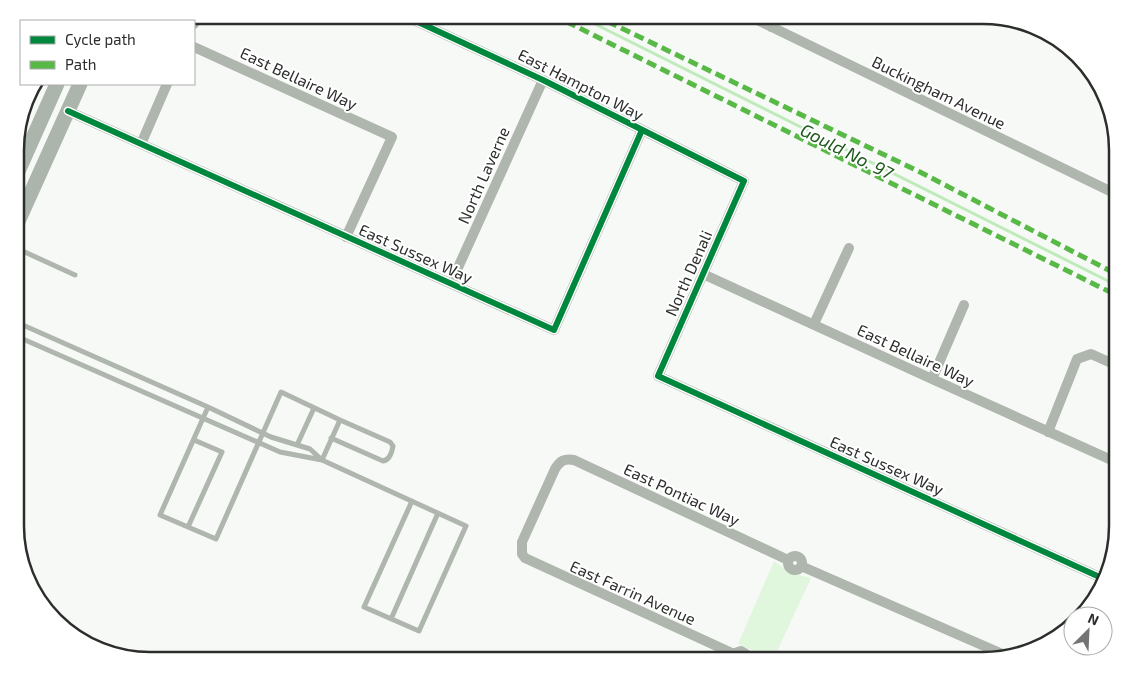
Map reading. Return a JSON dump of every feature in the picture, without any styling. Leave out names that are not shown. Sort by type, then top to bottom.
[{"type":"main road","points":[[24,158],[57,85]]},
{"type":"main road","points":[[68,110],[66,105],[69,85]]},
{"type":"main road","points":[[24,208],[80,85]]},
{"type":"street","name":"East Hampton Way","points":[[423,24],[543,80],[744,181]]},
{"type":"street","name":"Buckingham Avenue","points":[[766,24],[1109,191]]},
{"type":"street","name":"East Bellaire Way","points":[[195,47],[392,138],[346,237]]},
{"type":"street","name":"North Laverne","points":[[451,283],[543,80]]},
{"type":"street","points":[[141,144],[167,85]]},
{"type":"street","name":"East Sussex Way","points":[[68,110],[554,330],[642,130]]},
{"type":"street","name":"North Denali","points":[[658,376],[744,181]]},
{"type":"street","points":[[814,324],[849,248]]},
{"type":"street","name":"East Bellaire Way","points":[[703,274],[1109,459]]},
{"type":"street","points":[[932,380],[964,305]]},
{"type":"street","points":[[1048,432],[1077,359],[1091,354],[1109,362]]},
{"type":"street","name":"East Sussex Way","points":[[658,376],[1099,577]]},
{"type":"street","name":"East Pontiac Way","points":[[522,554],[522,542],[555,469],[562,460],[574,460],[788,560],[788,564],[792,569],[798,569],[801,566],[997,651]]},
{"type":"street","name":"East Farrin Avenue","points":[[522,554],[530,562],[723,652]]},
{"type":"lane","points":[[24,252],[75,275]]},
{"type":"lane","points":[[24,326],[283,442],[310,449],[322,460]]},
{"type":"lane","points":[[24,340],[280,452],[322,460],[412,501],[466,526],[419,631],[364,607],[412,501]]},
{"type":"lane","points":[[111,378],[116,367]]},
{"type":"lane","points":[[208,407],[160,515],[216,539],[281,392],[390,442],[393,446],[388,458],[383,461],[331,438]]},
{"type":"lane","points":[[297,446],[314,408]]},
{"type":"lane","points":[[322,460],[340,420]]},
{"type":"lane","points":[[188,527],[222,452],[194,440]]},
{"type":"lane","points":[[391,619],[438,513]]},
{"type":"green space","points":[[774,561],[790,573],[811,578],[777,652],[756,652],[738,644]]},
{"type":"waterway","name":"Gould No. 97","points":[[595,24],[1109,281]]},
{"type":"marked path","points":[[571,24],[1109,292]]},
{"type":"marked path","points":[[613,24],[920,172],[1109,270]]},
{"type":"cycle path","points":[[422,24],[543,80],[744,181],[658,376],[1099,577]]},
{"type":"cycle path","points":[[68,111],[554,330],[642,130]]}]
